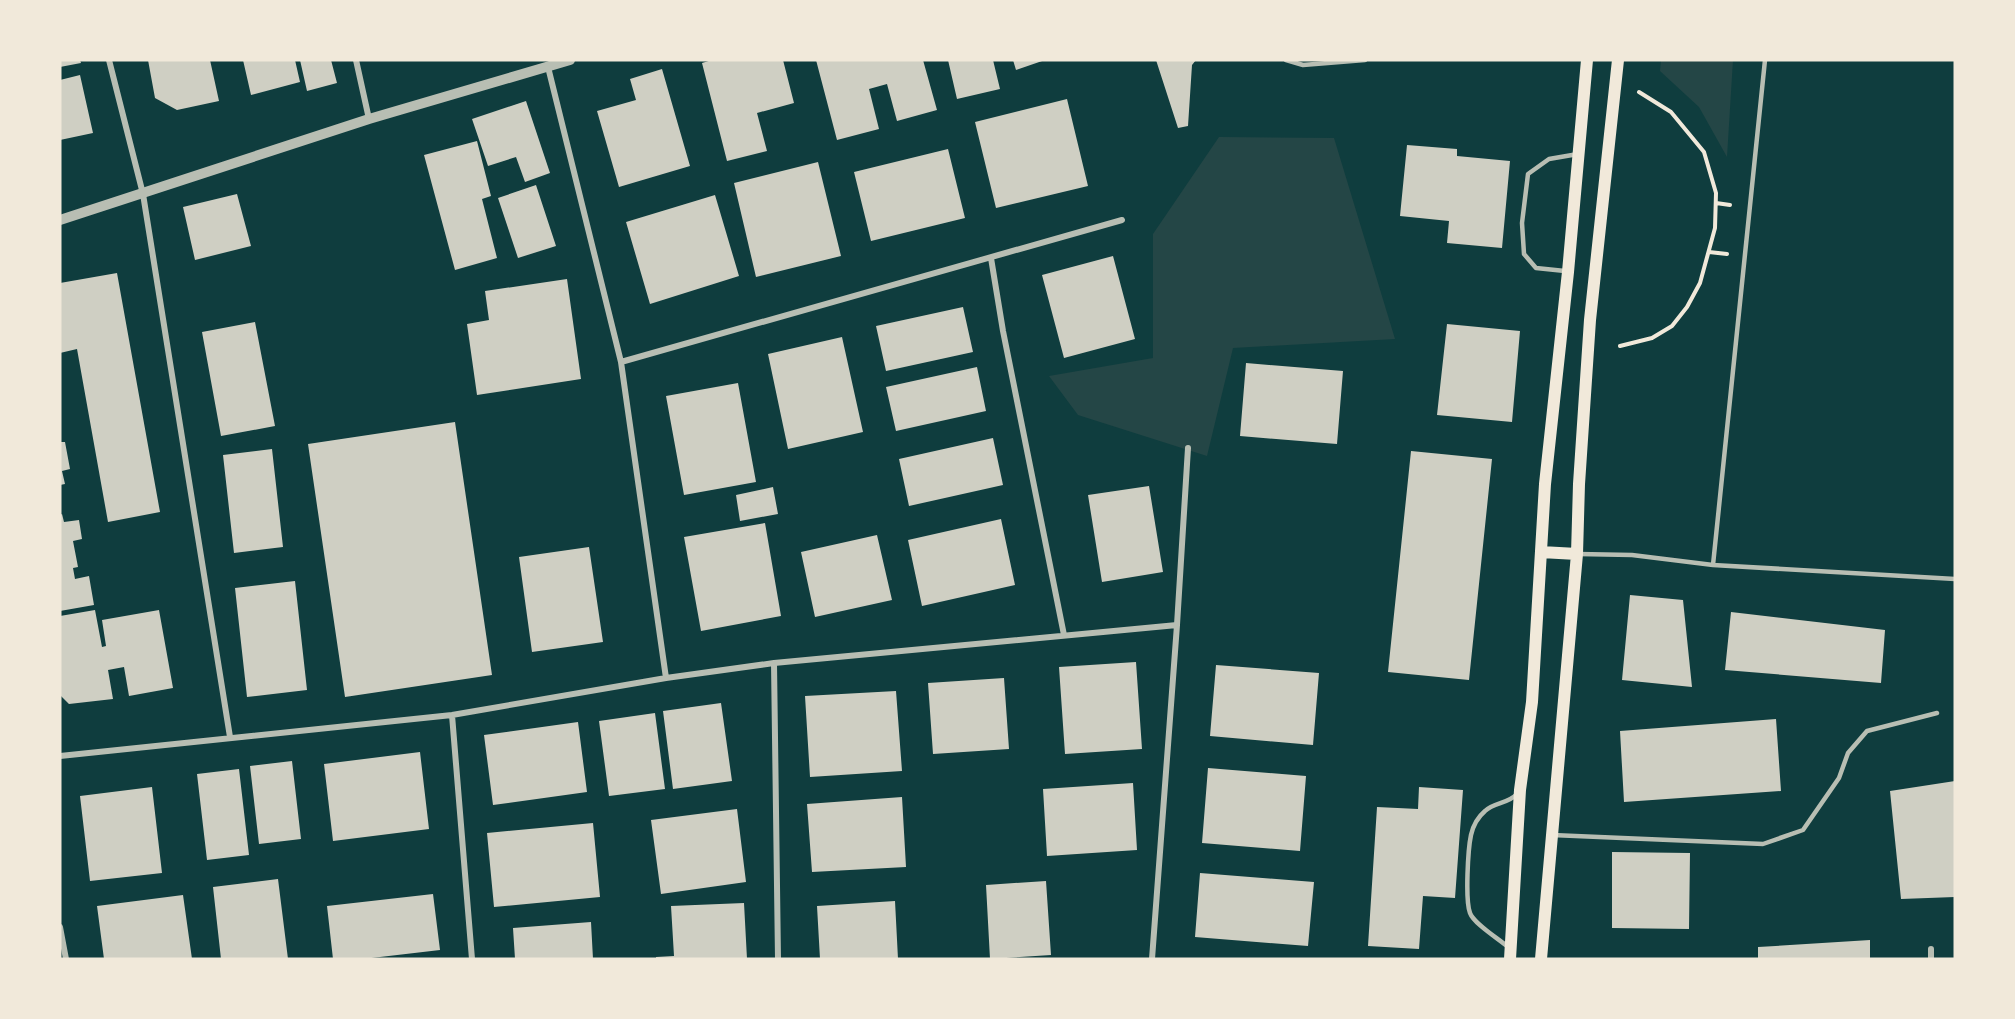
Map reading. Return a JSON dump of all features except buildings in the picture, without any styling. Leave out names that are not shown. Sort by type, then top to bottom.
[{"type":"main road","points":[[1510,954],[1520,790],[1532,702],[1545,484],[1580,154],[1587,60]]},
{"type":"main road","points":[[1541,959],[1577,554],[1579,484],[1590,320],[1618,60]]},
{"type":"main road","points":[[1541,552],[1577,554]]},
{"type":"street","points":[[109,60],[143,195],[230,737]]},
{"type":"street","points":[[356,60],[369,119]]},
{"type":"street","points":[[60,220],[143,195],[369,119],[570,60]]},
{"type":"street","points":[[548,67],[621,362],[666,678]]},
{"type":"street","points":[[621,362],[1122,220]]},
{"type":"street","points":[[991,258],[1003,331],[1064,635]]},
{"type":"street","points":[[1152,959],[1188,448]]},
{"type":"street","points":[[60,756],[452,714],[666,678],[774,663],[1177,625]]},
{"type":"street","points":[[774,663],[778,959]]},
{"type":"street","points":[[452,714],[472,959]]},
{"type":"street","points":[[60,927],[66,959]]},
{"type":"street","points":[[1931,949],[1931,959]]},
{"type":"lane","points":[[1286,60],[1303,65],[1365,60]]},
{"type":"lane","points":[[1713,565],[1766,60]]},
{"type":"lane","points":[[1568,272],[1536,268],[1524,254],[1522,223],[1527,174],[1549,159],[1580,154]]},
{"type":"lane","points":[[1577,554],[1632,555],[1713,565],[1955,579]]},
{"type":"lane","points":[[1551,835],[1763,844],[1803,830],[1839,778],[1848,753],[1867,730],[1937,713]]},
{"type":"lane","points":[[1510,954],[1470,914],[1469,856],[1471,833],[1476,820],[1486,808],[1512,800],[1520,790]]},
{"type":"path","points":[[1620,346],[1652,338],[1672,326],[1687,307],[1701,283],[1715,228],[1716,193],[1704,152],[1671,112],[1636,90]]},
{"type":"shaded area","points":[[1661,60],[1733,60],[1727,157],[1699,107],[1660,71]]},
{"type":"shaded area","points":[[1219,137],[1334,138],[1395,339],[1233,348],[1207,456],[1078,415],[1049,376],[1153,358],[1153,234]]}]
